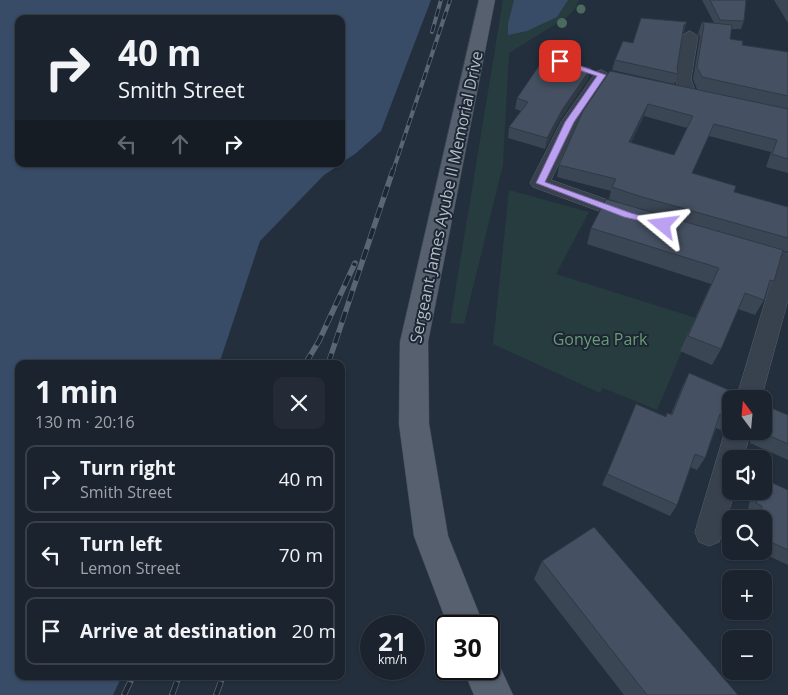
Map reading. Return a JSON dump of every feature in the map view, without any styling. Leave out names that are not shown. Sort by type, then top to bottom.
[{"type":"main road","name":"Sergeant James Ayube II Memorial Drive","points":[[462,615],[431,536],[414,424],[414,342],[487,0]]},
{"type":"main road","points":[[487,680],[494,695]]},
{"type":"street","points":[[688,93],[683,79],[690,36]]},
{"type":"street","points":[[621,79],[594,72],[540,183],[646,220]]},
{"type":"street","points":[[669,89],[705,97]]},
{"type":"street","points":[[731,245],[788,261],[751,390]]},
{"type":"street","points":[[709,532],[735,440]]},
{"type":"green space","points":[[503,0],[579,0],[574,10],[567,17],[509,53],[503,165],[464,324],[450,323]]},
{"type":"green space","name":"Gonyea Park","points":[[509,190],[589,212],[556,274],[696,318],[657,410],[603,388],[600,393],[493,344]]},
{"type":"water","points":[[0,0],[431,0],[381,131],[345,160],[345,15],[15,15],[15,167],[336,167],[324,175],[260,241],[220,360],[15,360],[15,680],[120,680],[113,695],[0,695]]},
{"type":"water","points":[[514,0],[568,0],[557,17],[527,31],[508,35],[508,24]]},
{"type":"building","points":[[710,0],[746,0],[744,21],[720,20]]},
{"type":"building","points":[[641,18],[687,22],[684,25],[677,68],[678,74],[615,60],[623,41],[633,43]]},
{"type":"building","points":[[702,22],[732,25],[730,39],[743,41],[742,45],[788,52],[788,96],[702,77],[697,67],[704,25]]},
{"type":"building","points":[[545,57],[591,68],[562,110],[547,138],[509,127],[528,102],[517,98]]},
{"type":"building","points":[[610,71],[788,109],[788,159],[772,154],[777,140],[714,124],[692,173],[736,186],[734,192],[788,207],[788,238],[639,196],[612,187],[616,179],[559,165],[583,111]],"holes":[[[648,104],[693,116],[674,155],[629,142]]]},
{"type":"building","points":[[606,199],[783,250],[774,281],[770,280],[764,300],[745,293],[721,349],[688,336],[719,268],[591,228]]},
{"type":"building","points":[[689,373],[729,390],[722,390],[722,415],[720,414],[705,458],[695,454],[677,505],[607,474],[636,404],[666,417],[667,413],[672,415]]},
{"type":"building","points":[[772,408],[788,415],[788,444],[772,437]]},
{"type":"building","points":[[772,483],[788,490],[788,550],[772,543],[772,510],[761,510],[762,506],[756,503],[757,500],[772,500]]},
{"type":"building","points":[[594,527],[722,676],[722,680],[725,680],[738,695],[647,695],[542,561]]},
{"type":"railway","points":[[432,32],[441,0]]},
{"type":"railway","points":[[393,171],[450,0]]},
{"type":"railway","points":[[329,360],[393,170]]},
{"type":"railway","points":[[307,360],[319,341],[355,263]]},
{"type":"railway","points":[[124,695],[131,680]]},
{"type":"railway","points":[[172,695],[178,680]]},
{"type":"railway","points":[[216,695],[222,680]]},
{"type":"route","points":[[560,61],[602,75],[570,122],[540,183],[628,215],[663,225]]}]
